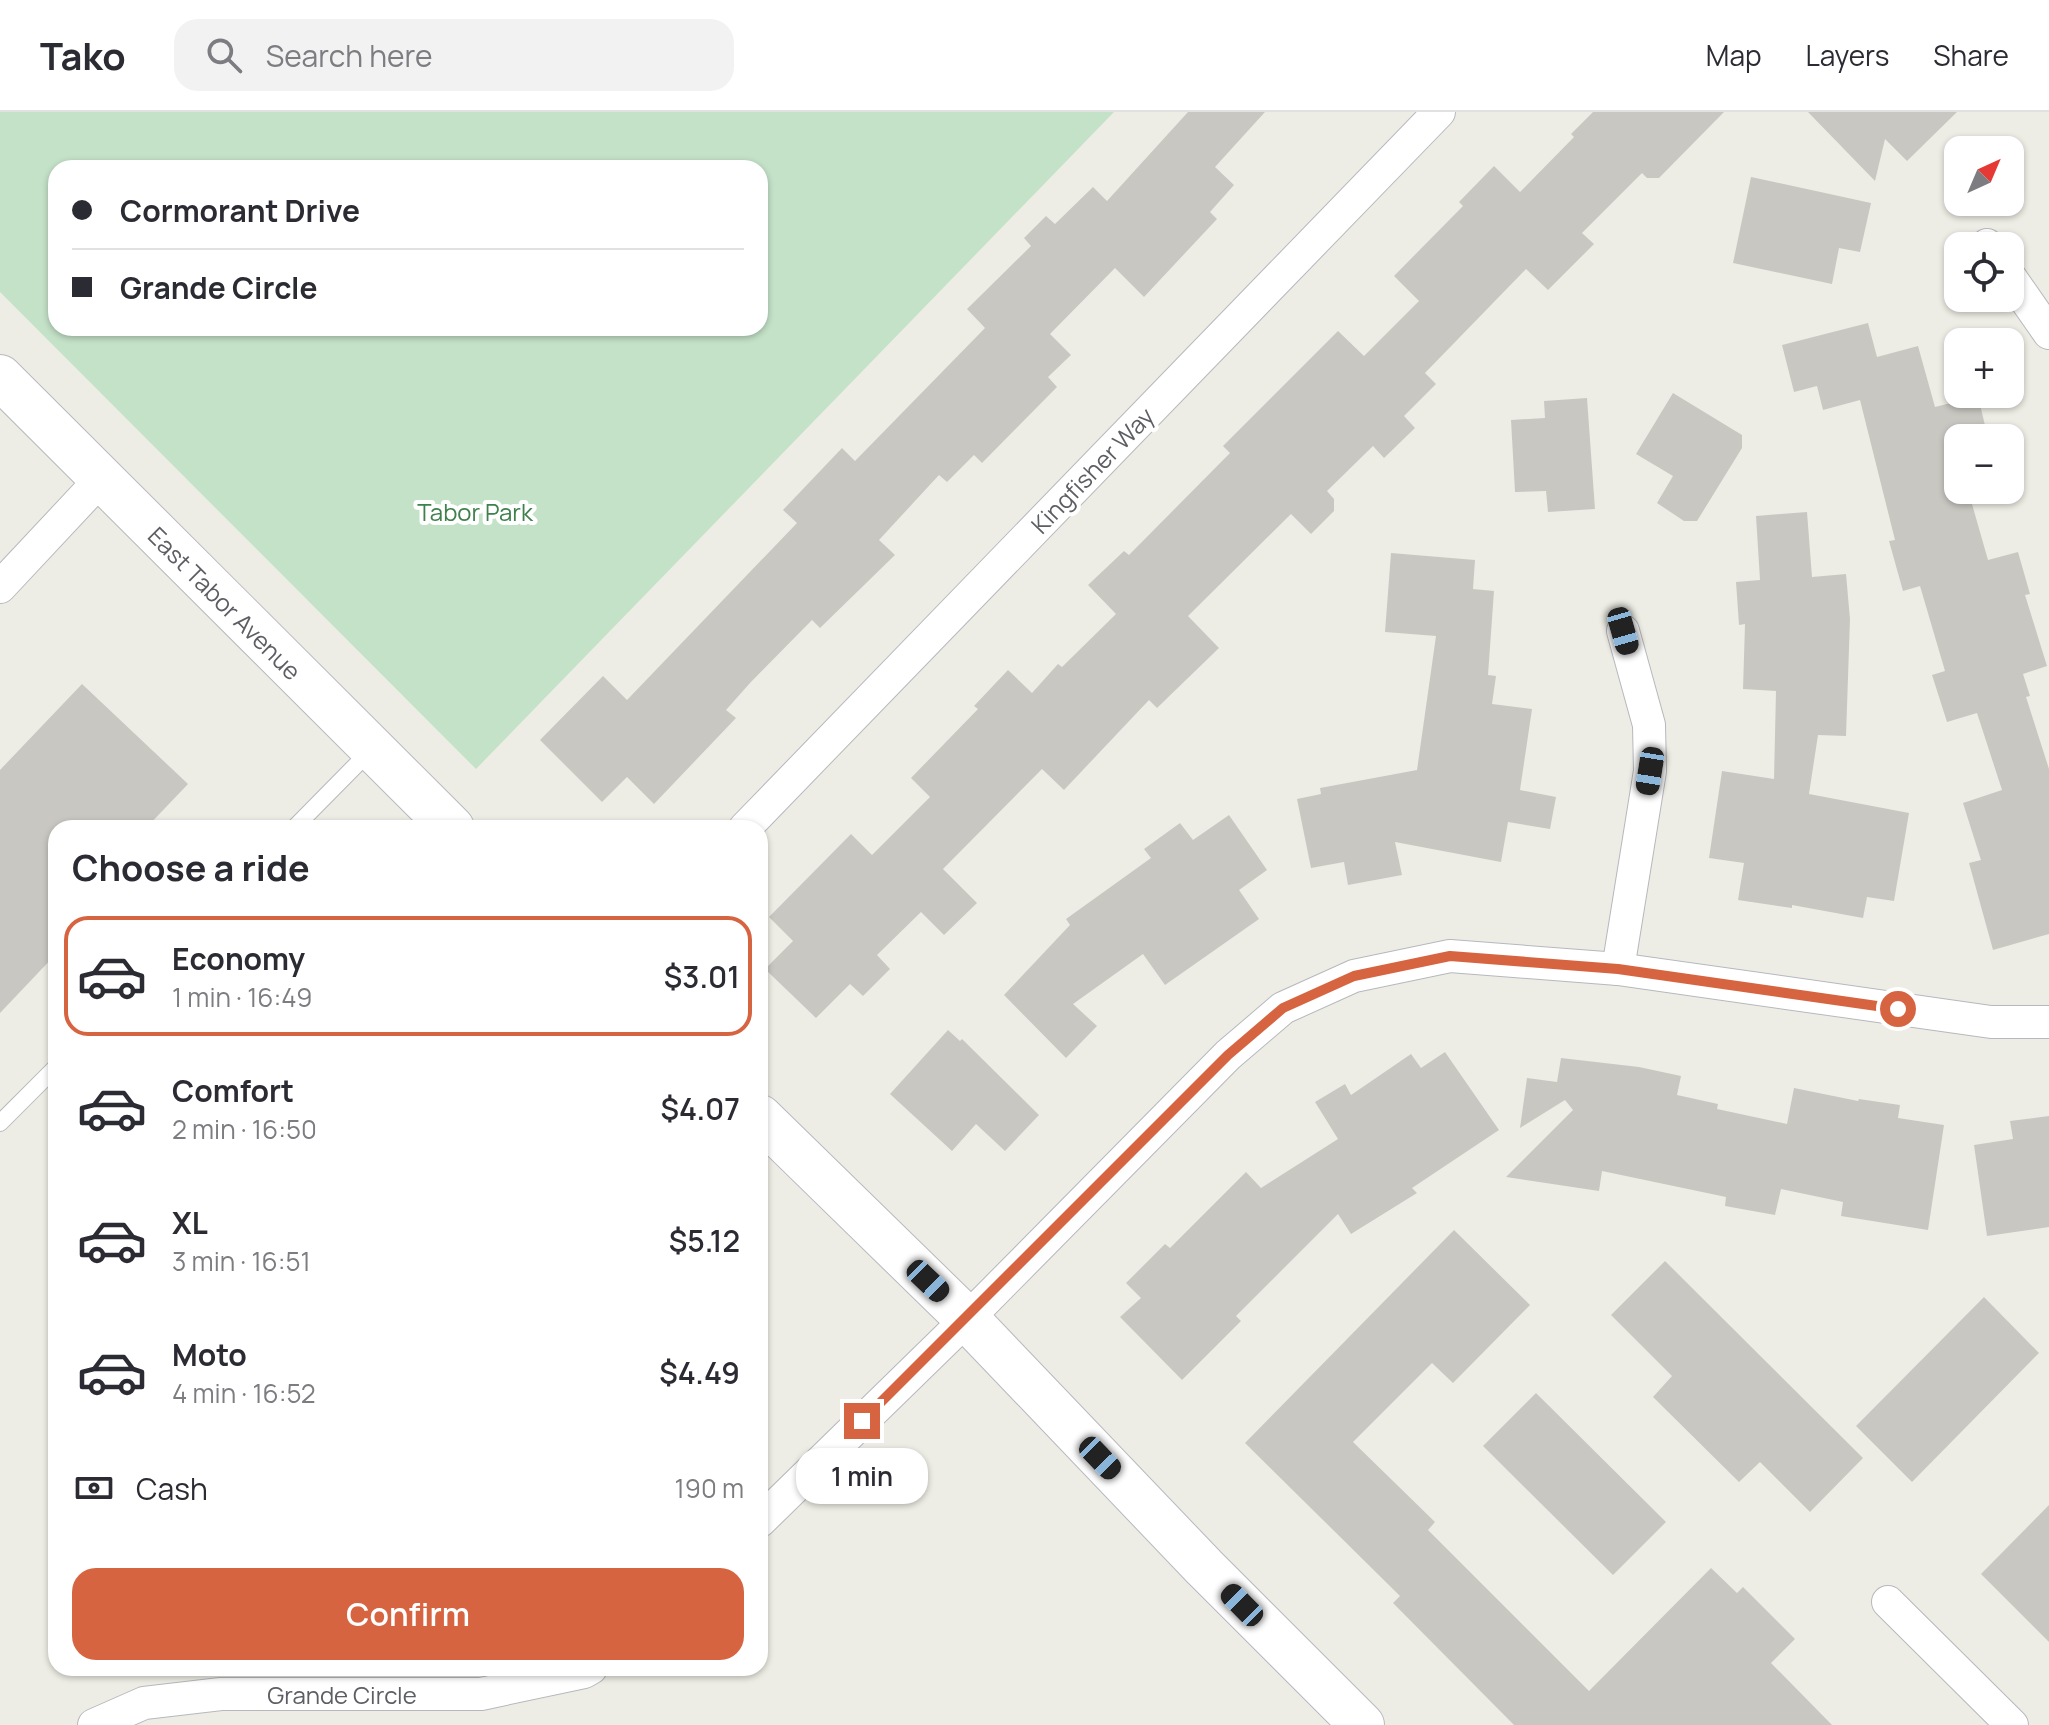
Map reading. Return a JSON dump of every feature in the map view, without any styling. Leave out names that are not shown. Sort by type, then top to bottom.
[{"type":"main road","name":"East Tabor Avenue","points":[[0,377],[444,820]]},
{"type":"main road","points":[[768,1125],[967,1319],[1204,1567],[1362,1725]]},
{"type":"street","name":"Kingfisher Way","points":[[753,820],[1439,112]]},
{"type":"street","points":[[2024,297],[2049,333]]},
{"type":"street","points":[[0,587],[101,479]]},
{"type":"street","points":[[1618,969],[1650,771],[1649,725],[1623,631]]},
{"type":"street","points":[[768,1513],[967,1319],[1228,1055],[1283,1008],[1354,976],[1450,956],[1618,969],[1991,1022],[2049,1022]]},
{"type":"street","points":[[1888,1602],[2012,1725]]},
{"type":"street","name":"Grande Circle","points":[[94,1725],[144,1703],[221,1694],[481,1694],[565,1676]]},
{"type":"lane","points":[[302,820],[371,750]]},
{"type":"lane","points":[[0,1123],[48,1075]]},
{"type":"green space","name":"Tabor Park","points":[[0,112],[1114,112],[476,769],[0,292]]},
{"type":"building","points":[[1188,112],[1265,112],[1215,167],[1234,185],[1210,212],[1217,219],[1144,297],[1115,268],[1050,334],[1071,355],[1048,377],[1057,387],[982,463],[974,455],[947,482],[939,475],[879,540],[895,555],[820,628],[812,620],[750,683],[726,710],[736,718],[654,804],[627,777],[602,802],[540,740],[603,676],[627,700],[797,523],[783,510],[842,448],[855,461],[985,328],[967,309],[1031,246],[1024,238],[1046,216],[1055,224],[1093,187],[1107,201]]},
{"type":"building","points":[[1593,112],[1724,112],[1659,178],[1647,178],[1642,173],[1582,233],[1594,244],[1548,290],[1526,269],[1425,373],[1436,384],[1404,416],[1415,428],[1384,458],[1373,446],[1327,491],[1334,499],[1334,511],[1311,534],[1291,514],[1188,616],[1219,648],[1157,708],[1149,700],[1064,790],[1042,769],[943,869],[977,903],[944,935],[921,912],[877,955],[890,969],[863,996],[850,984],[816,1018],[768,972],[768,966],[793,941],[769,917],[851,834],[872,855],[930,797],[911,778],[978,709],[974,706],[1008,670],[1032,693],[1058,664],[1062,667],[1116,614],[1088,585],[1124,551],[1129,555],[1230,453],[1223,446],[1338,331],[1364,356],[1419,301],[1394,276],[1463,206],[1459,202],[1494,166],[1520,192],[1574,137],[1571,134]]},
{"type":"building","points":[[1808,112],[1957,112],[1907,161],[1885,139],[1875,181]]},
{"type":"building","points":[[1751,177],[1871,203],[1860,252],[1839,248],[1832,284],[1733,263]]},
{"type":"building","points":[[1868,323],[1877,357],[1918,346],[1935,407],[1944,405],[1944,408],[1981,408],[1985,424],[1944,424],[1944,504],[1972,504],[1988,560],[2018,552],[2030,594],[2025,595],[2047,666],[2023,674],[2030,696],[2026,697],[2049,769],[2049,934],[1993,950],[1969,863],[1981,860],[1963,803],[2002,790],[1977,713],[1947,722],[1932,675],[1945,671],[1920,586],[1903,591],[1889,541],[1895,540],[1860,400],[1823,410],[1817,386],[1794,392],[1782,345]]},
{"type":"building","points":[[1673,393],[1742,435],[1742,448],[1697,521],[1684,521],[1657,503],[1673,476],[1636,454]]},
{"type":"building","points":[[1587,398],[1595,509],[1548,512],[1546,491],[1515,492],[1511,420],[1545,418],[1544,401]]},
{"type":"building","points":[[1807,512],[1812,577],[1846,574],[1850,619],[1846,736],[1818,735],[1809,794],[1909,813],[1894,901],[1867,897],[1863,918],[1792,905],[1792,908],[1738,900],[1744,863],[1709,858],[1722,771],[1774,779],[1776,691],[1743,689],[1745,624],[1739,625],[1736,582],[1760,580],[1756,516]]},
{"type":"building","points":[[1391,553],[1475,560],[1473,589],[1494,591],[1488,675],[1496,676],[1492,704],[1532,709],[1520,790],[1556,797],[1550,829],[1508,822],[1501,862],[1395,842],[1402,875],[1348,885],[1344,862],[1311,868],[1297,799],[1321,794],[1320,788],[1417,770],[1436,636],[1385,632]]},
{"type":"building","points":[[82,684],[188,784],[154,820],[48,820],[48,962],[0,1013],[0,770]]},
{"type":"building","points":[[1229,815],[1267,870],[1239,890],[1259,919],[1165,985],[1143,954],[1073,1004],[1097,1026],[1066,1058],[1004,995],[1070,925],[1066,919],[1151,858],[1144,849],[1180,823],[1193,840]]},
{"type":"building","points":[[948,1030],[960,1041],[962,1039],[1039,1115],[1005,1151],[976,1124],[952,1151],[890,1094]]},
{"type":"building","points":[[1445,1052],[1499,1130],[1412,1188],[1417,1193],[1351,1234],[1338,1214],[1236,1316],[1241,1321],[1182,1380],[1120,1317],[1141,1298],[1126,1283],[1165,1244],[1170,1248],[1246,1172],[1261,1188],[1338,1139],[1315,1102],[1345,1084],[1351,1095],[1411,1054],[1421,1068]]},
{"type":"building","points":[[1561,1058],[1639,1067],[1681,1076],[1677,1095],[1718,1104],[1717,1109],[1787,1124],[1794,1088],[1858,1101],[1900,1105],[1898,1118],[1944,1125],[1928,1230],[1841,1216],[1843,1202],[1781,1189],[1775,1215],[1725,1206],[1726,1197],[1602,1171],[1599,1191],[1506,1177],[1573,1110],[1565,1100],[1520,1128],[1527,1078],[1557,1082]]},
{"type":"building","points":[[2049,1116],[2049,1227],[1987,1236],[1974,1145],[2013,1139],[2010,1121]]},
{"type":"building","points":[[1454,1230],[1530,1305],[1453,1383],[1432,1363],[1353,1442],[1435,1522],[1428,1530],[1589,1691],[1711,1568],[1737,1593],[1743,1587],[1795,1639],[1771,1663],[1832,1725],[1514,1725],[1393,1603],[1400,1596],[1245,1443]]},
{"type":"building","points":[[1665,1261],[1863,1458],[1810,1512],[1760,1462],[1739,1482],[1653,1397],[1672,1376],[1611,1315]]},
{"type":"building","points":[[1984,1297],[2039,1353],[1912,1482],[1856,1426]]},
{"type":"building","points":[[1536,1393],[1666,1522],[1613,1575],[1483,1446]]},
{"type":"building","points":[[2049,1505],[2049,1642],[1981,1574]]},
{"type":"route","points":[[862,1421],[1228,1055],[1283,1008],[1354,976],[1450,956],[1618,969],[1898,1009]]}]
